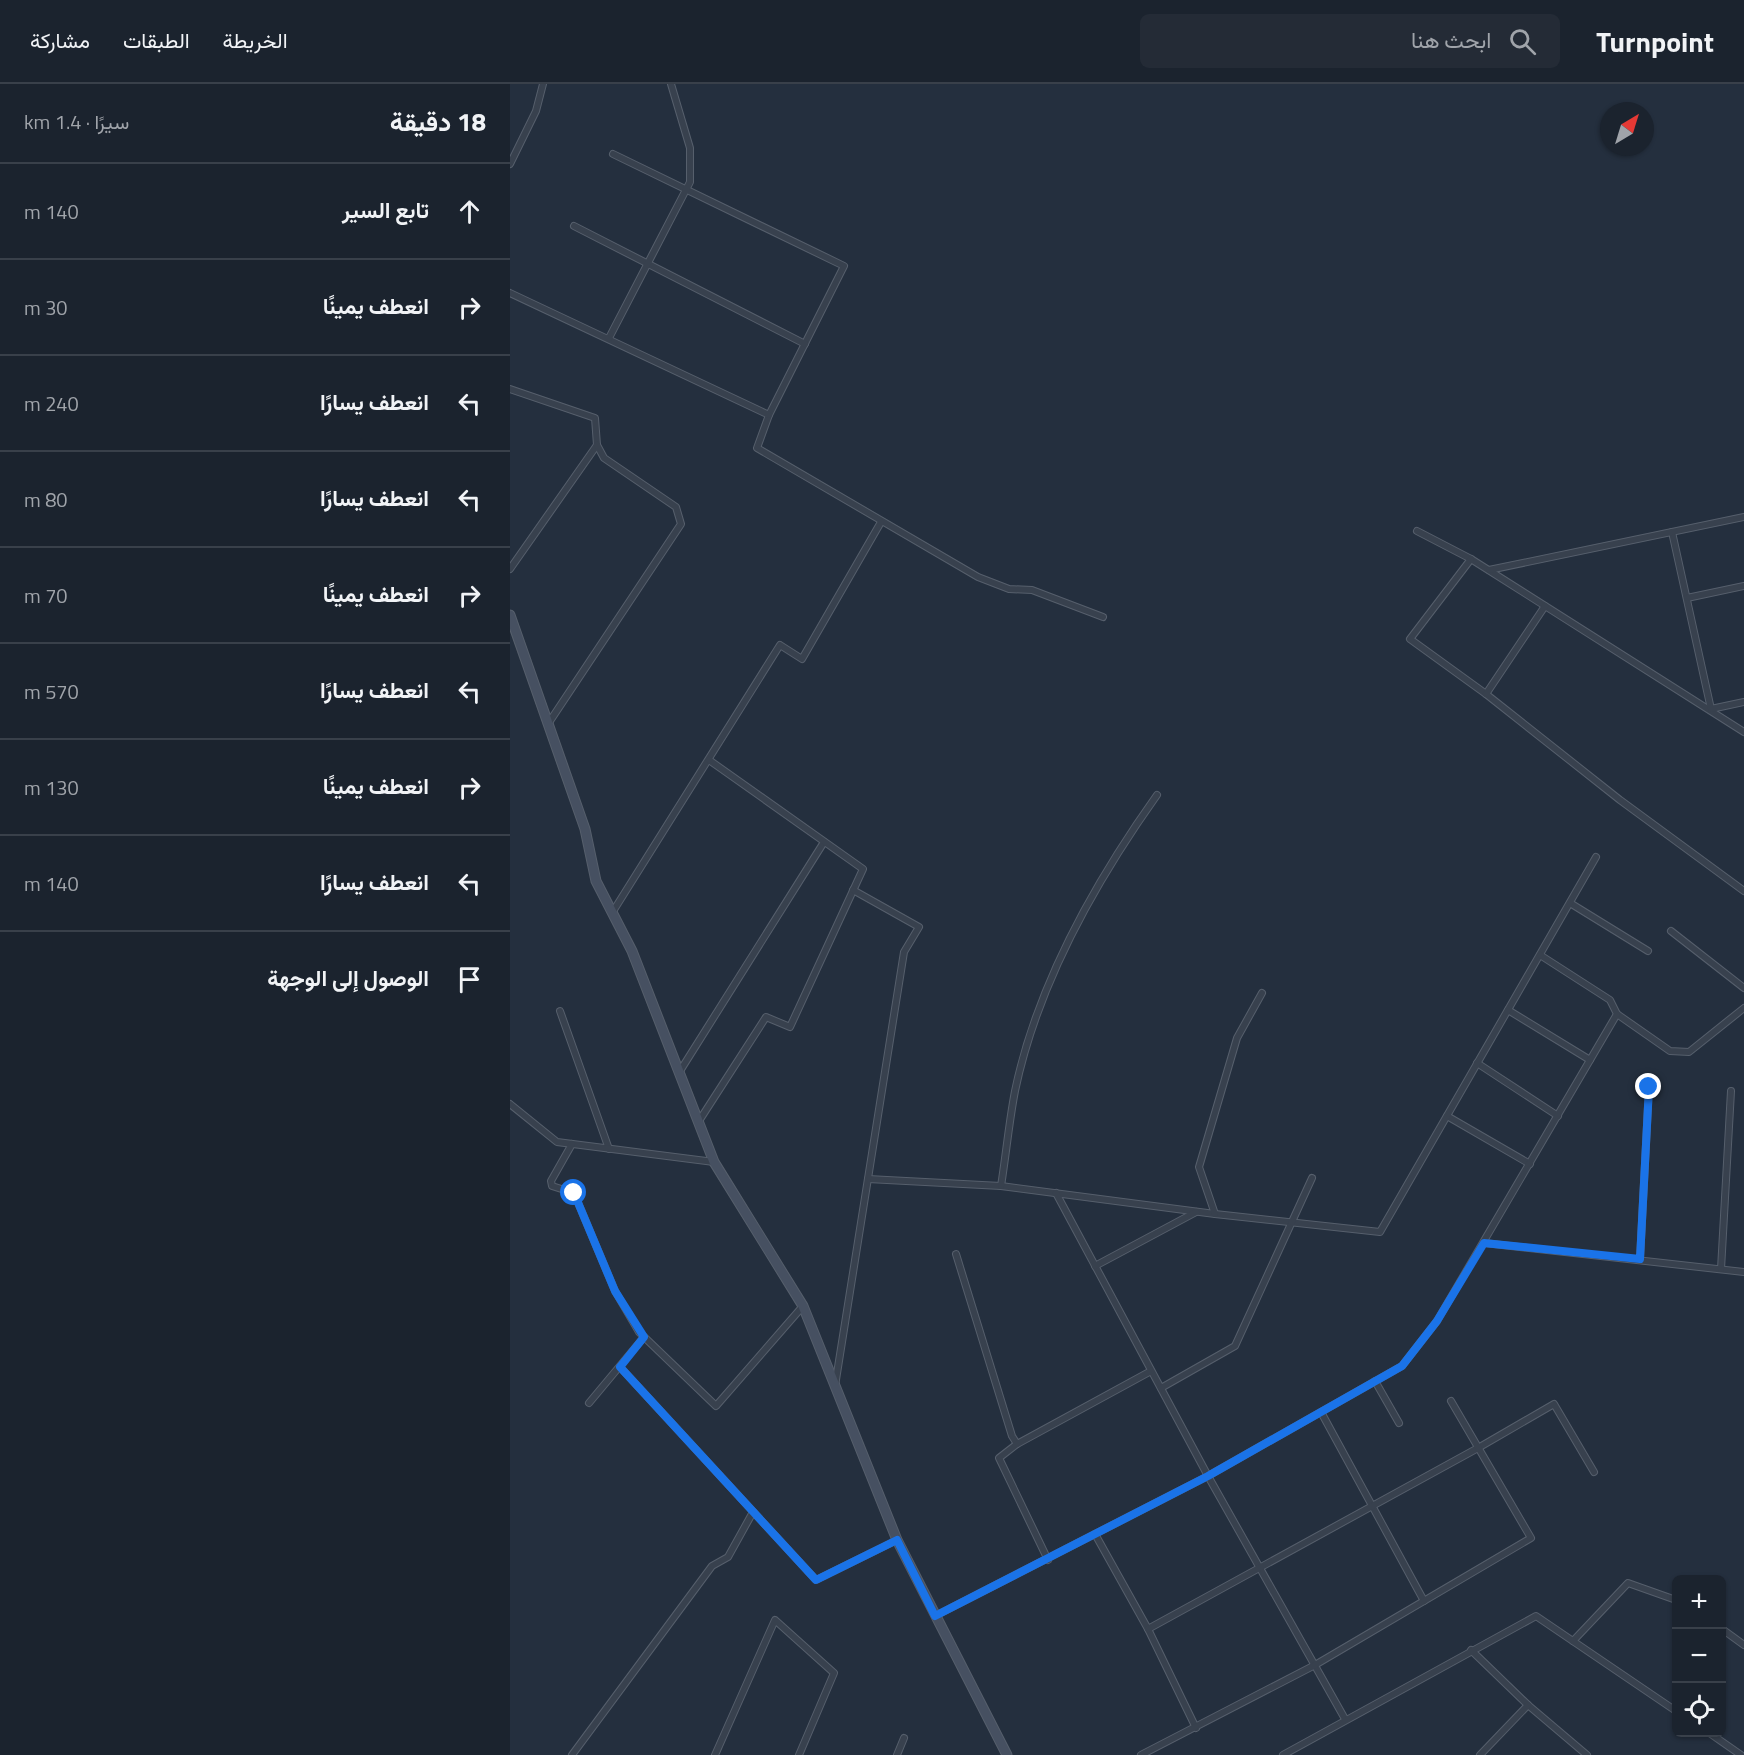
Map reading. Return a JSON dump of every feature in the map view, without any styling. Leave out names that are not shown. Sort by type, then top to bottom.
[{"type":"street","points":[[510,164],[536,111],[543,84]]},
{"type":"street","points":[[609,339],[690,182],[690,148],[671,84]]},
{"type":"street","points":[[613,154],[844,266],[769,415],[758,448],[978,578],[1009,589],[1032,590],[1102,617]]},
{"type":"street","points":[[574,226],[646,266],[805,344]]},
{"type":"street","points":[[510,292],[769,415]]},
{"type":"street","points":[[510,390],[595,418],[597,445],[604,458],[676,507],[681,524],[547,726]]},
{"type":"street","points":[[510,569],[597,445]]},
{"type":"street","points":[[1489,570],[1744,517]]},
{"type":"street","points":[[612,914],[780,645],[802,659],[881,522]]},
{"type":"street","points":[[1417,531],[1489,570],[1744,732]]},
{"type":"street","points":[[1672,532],[1711,710]]},
{"type":"street","points":[[1471,559],[1410,639],[1486,694],[1620,800],[1744,891]]},
{"type":"street","points":[[1687,598],[1744,586]]},
{"type":"street","points":[[1486,694],[1545,606]]},
{"type":"street","points":[[510,615],[585,829],[596,881],[632,951],[714,1162],[803,1306],[897,1540],[1007,1755]]},
{"type":"street","points":[[1711,710],[1744,702]]},
{"type":"street","points":[[699,1121],[766,1017],[790,1027],[863,868],[824,843],[709,760]]},
{"type":"street","points":[[1001,1186],[1015,1090],[1029,1038],[1058,964],[1122,844],[1157,795]]},
{"type":"street","points":[[680,1071],[824,843]]},
{"type":"street","points":[[868,1179],[1001,1186],[1197,1212],[1380,1232],[1596,857]]},
{"type":"street","points":[[835,1386],[904,952],[919,927],[853,890]]},
{"type":"street","points":[[1570,903],[1648,951]]},
{"type":"street","points":[[1671,931],[1744,988]]},
{"type":"street","points":[[1540,955],[1610,1000],[1617,1014],[1670,1051],[1689,1052],[1744,1008]]},
{"type":"street","points":[[1215,1214],[1199,1167],[1237,1038],[1262,993]]},
{"type":"street","points":[[1508,1010],[1590,1060]]},
{"type":"street","points":[[560,1011],[609,1149]]},
{"type":"street","points":[[935,1616],[1208,1476],[1402,1366],[1437,1321],[1617,1014]]},
{"type":"street","points":[[1477,1063],[1558,1116]]},
{"type":"street","points":[[1640,1259],[1649,1087]]},
{"type":"street","points":[[1721,1269],[1731,1091]]},
{"type":"street","points":[[510,1104],[557,1142],[714,1162]]},
{"type":"street","points":[[1447,1116],[1530,1164]]},
{"type":"street","points":[[572,1144],[551,1181],[552,1186],[574,1193],[615,1291],[644,1337],[716,1406],[803,1306]]},
{"type":"street","points":[[1161,1388],[1235,1346],[1312,1178]]},
{"type":"street","points":[[1056,1193],[1208,1476],[1345,1719]]},
{"type":"street","points":[[1095,1266],[1197,1212]]},
{"type":"street","points":[[1484,1243],[1744,1272]]},
{"type":"street","points":[[956,1254],[1012,1436],[1017,1444]]},
{"type":"street","points":[[589,1402],[644,1337]]},
{"type":"street","points":[[620,1367],[816,1580],[897,1540]]},
{"type":"street","points":[[1048,1560],[999,1458],[1017,1444],[1151,1371]]},
{"type":"street","points":[[1375,1381],[1399,1423]]},
{"type":"street","points":[[1141,1755],[1315,1665],[1531,1538],[1451,1401]]},
{"type":"street","points":[[1148,1629],[1373,1507],[1554,1404],[1594,1472]]},
{"type":"street","points":[[1321,1412],[1424,1601]]},
{"type":"street","points":[[573,1755],[712,1566],[728,1557],[753,1512]]},
{"type":"street","points":[[1095,1534],[1148,1629],[1196,1728]]},
{"type":"street","points":[[1573,1641],[1628,1583],[1672,1598]]},
{"type":"street","points":[[1283,1755],[1536,1616],[1672,1708]]},
{"type":"street","points":[[715,1755],[776,1620],[834,1673],[799,1755]]},
{"type":"street","points":[[1726,1632],[1744,1645]]},
{"type":"street","points":[[1471,1650],[1528,1705],[1587,1755]]},
{"type":"street","points":[[1480,1755],[1528,1705]]},
{"type":"street","points":[[1715,1737],[1741,1755]]},
{"type":"street","points":[[897,1755],[904,1738]]},
{"type":"route","points":[[574,1193],[615,1291],[644,1337],[620,1367],[816,1580],[897,1540],[935,1616],[1208,1476],[1402,1366],[1437,1321],[1484,1243],[1640,1259],[1649,1087]]}]
